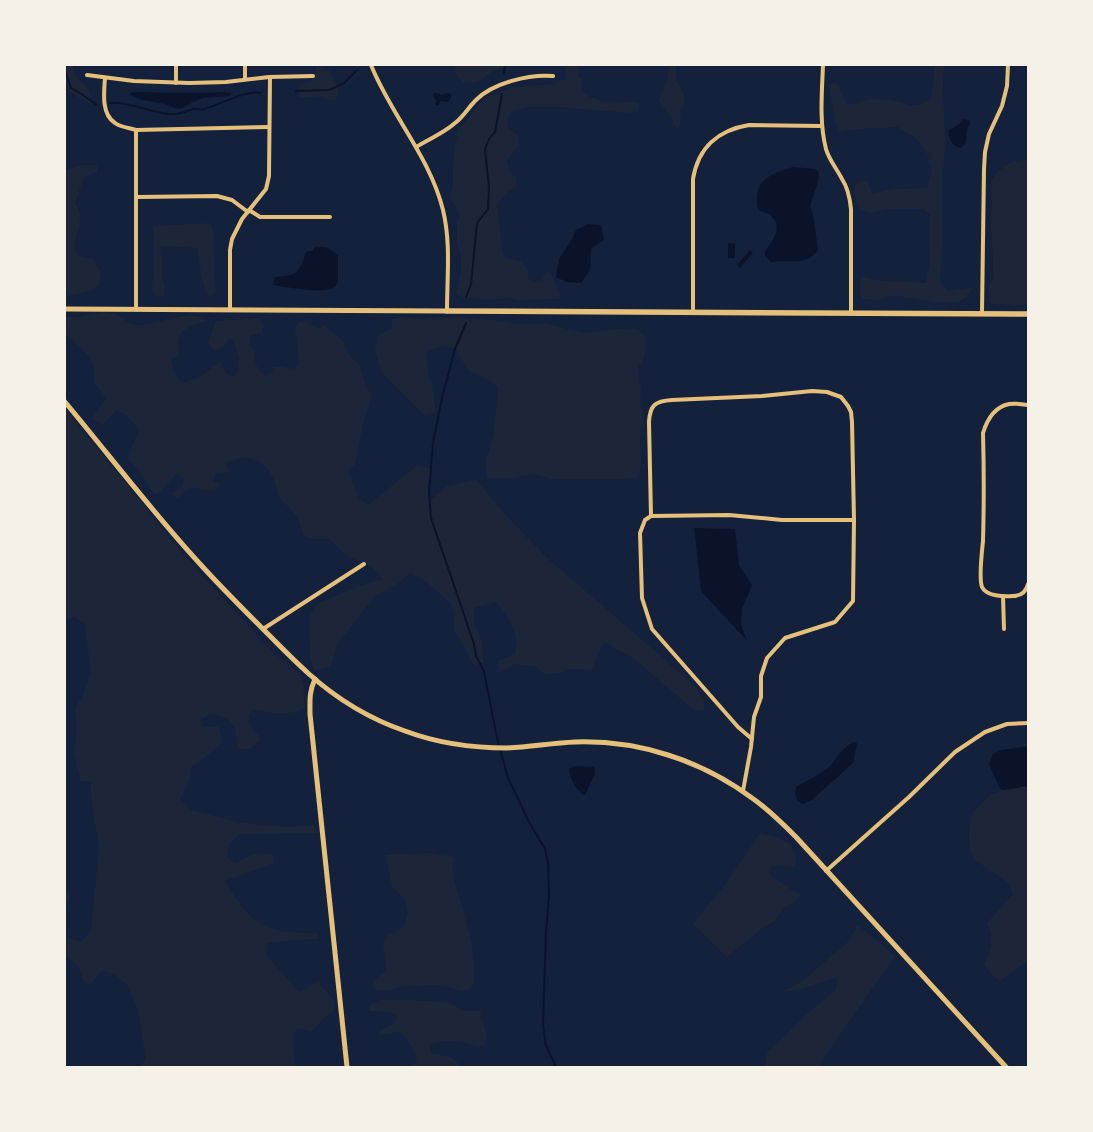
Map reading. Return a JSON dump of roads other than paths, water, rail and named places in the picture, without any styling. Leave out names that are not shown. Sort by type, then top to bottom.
[{"type":"main road","points":[[447,310],[1028,314]]},
{"type":"street","points":[[176,65],[176,83]]},
{"type":"street","points":[[245,65],[245,79]]},
{"type":"street","points":[[65,309],[447,310],[448,261],[446,221],[441,201],[416,147],[391,108],[371,65]]},
{"type":"street","points":[[822,65],[822,126],[828,154],[845,184],[850,204],[851,312]]},
{"type":"street","points":[[982,313],[985,158],[989,134],[1002,106],[1007,86],[1008,65]]},
{"type":"street","points":[[87,75],[105,78],[176,83],[210,83],[270,77],[313,76]]},
{"type":"street","points":[[416,147],[452,126],[464,115],[477,99],[493,89],[527,77],[553,76]]},
{"type":"street","points":[[230,309],[230,250],[232,239],[236,228],[266,189],[269,176],[270,77]]},
{"type":"street","points":[[105,78],[105,107],[108,116],[115,124],[136,130],[269,127]]},
{"type":"street","points":[[693,312],[693,179],[697,164],[705,149],[719,136],[729,130],[749,125],[822,126]]},
{"type":"street","points":[[136,130],[136,309]]},
{"type":"street","points":[[136,197],[217,196],[232,200],[248,211],[264,218],[330,217]]},
{"type":"street","points":[[651,516],[649,422],[650,412],[656,403],[672,400],[755,396],[812,391],[828,392],[841,397],[848,406],[851,412],[852,422],[854,520],[853,601],[835,622],[784,638],[767,658],[761,676],[761,697],[754,717],[743,791]]},
{"type":"street","points":[[65,402],[199,563],[263,629],[315,679],[333,694],[359,710],[385,723],[425,738],[452,743],[498,748],[576,742],[612,743],[662,753],[684,760],[708,771],[743,791],[781,822],[1006,1067]]},
{"type":"street","points":[[1028,405],[1009,404],[999,408],[986,422],[983,433],[981,580],[983,589],[988,593],[1003,596],[1020,595],[1026,590],[1028,584]]},
{"type":"street","points":[[752,738],[738,727],[652,629],[642,598],[640,533],[645,520],[651,516],[729,515],[782,520],[854,520]]},
{"type":"street","points":[[263,629],[364,564]]},
{"type":"street","points":[[1003,596],[1004,629]]},
{"type":"street","points":[[315,679],[310,688],[310,714],[347,1067]]},
{"type":"street","points":[[826,871],[909,797],[955,752],[985,732],[1007,724],[1028,723]]},
{"type":"waterway","points":[[65,65],[66,74],[71,88],[97,105]]},
{"type":"waterway","points":[[504,73],[505,65]]},
{"type":"waterway","points":[[296,91],[329,90],[344,83],[357,70]]},
{"type":"waterway","points":[[110,103],[126,104],[161,113],[176,114],[193,109],[204,110],[240,96],[260,93]]},
{"type":"waterway","points":[[466,297],[471,284],[477,223],[488,209],[489,187],[485,149],[489,139],[495,132],[502,94]]},
{"type":"waterway","points":[[466,323],[455,349],[442,398],[433,443],[429,493],[431,518],[474,644],[476,656],[484,671],[497,738],[508,778],[529,822],[545,849],[548,863],[549,897],[546,932],[543,1023],[545,1043],[556,1067]]}]
